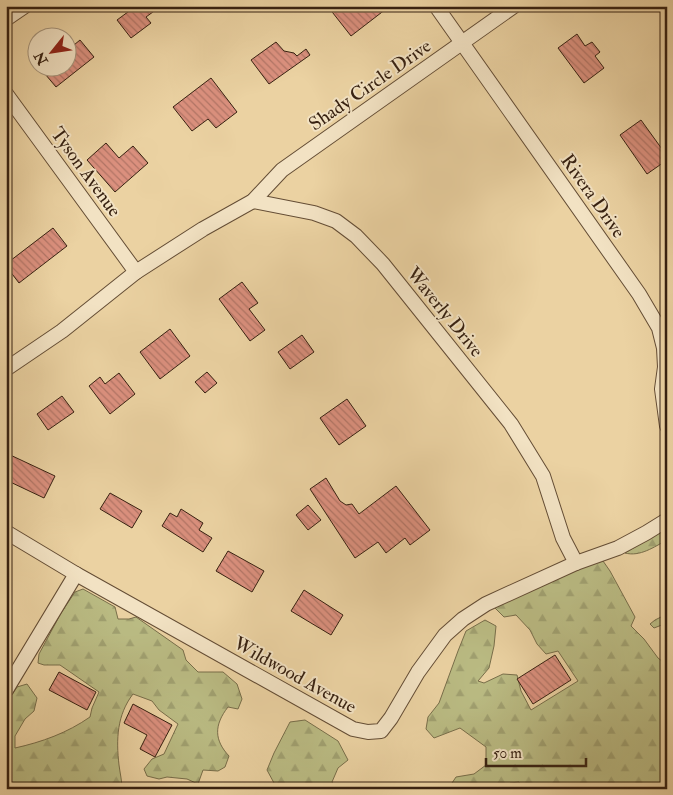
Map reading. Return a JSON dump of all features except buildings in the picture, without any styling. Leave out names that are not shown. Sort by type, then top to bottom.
[{"type":"street","points":[[6,19],[25,6]]},
{"type":"street","name":"Rivera Drive","points":[[436,6],[639,294],[659,328],[664,348],[665,367],[662,389],[667,426]]},
{"type":"street","name":"Shady Circle Drive","points":[[253,201],[282,170],[514,6]]},
{"type":"street","name":"Tyson Avenue","points":[[6,94],[136,272]]},
{"type":"street","points":[[6,369],[62,331],[136,272],[203,229],[253,201]]},
{"type":"street","name":"Waverly Drive","points":[[253,201],[314,213],[336,221],[356,236],[383,264],[511,424],[543,476],[563,538],[576,563]]},
{"type":"street","name":"Wildwood Avenue","points":[[6,532],[76,574],[353,729],[368,732],[381,731],[391,718],[418,672],[445,635],[463,619],[486,604],[576,563],[618,548],[667,520]]},
{"type":"street","points":[[6,690],[76,574]]},
{"type":"green space","points":[[667,528],[667,540],[636,554],[625,553]]},
{"type":"green space","points":[[603,561],[635,617],[631,626],[644,639],[658,658],[667,665],[667,789],[521,789],[519,782],[510,783],[510,789],[452,789],[452,783],[456,777],[474,774],[486,765],[486,747],[460,728],[434,738],[426,729],[428,717],[439,703],[466,631],[485,620],[496,626],[489,668],[478,681],[484,683],[503,674],[517,675],[521,691],[531,710],[578,681],[558,651],[546,654],[537,644],[530,630],[516,615],[504,617],[494,607],[575,568]]},
{"type":"green space","points":[[83,589],[115,607],[118,619],[136,617],[183,650],[186,660],[198,672],[223,672],[237,684],[242,699],[238,709],[228,707],[218,726],[218,738],[229,756],[225,767],[218,771],[203,770],[198,784],[187,779],[167,777],[159,779],[147,776],[144,769],[152,759],[164,754],[178,724],[159,710],[152,701],[133,694],[124,710],[119,728],[118,755],[122,789],[6,789],[6,704],[17,687],[27,684],[37,698],[34,711],[25,719],[15,736],[15,748],[54,736],[90,717],[99,692],[60,665],[38,663],[39,654],[61,613],[75,592]]},
{"type":"green space","points":[[667,614],[667,623],[654,628],[650,624],[655,620]]},
{"type":"green space","points":[[305,720],[338,741],[348,760],[338,768],[332,782],[336,789],[272,789],[274,783],[267,770],[274,753],[290,722]]}]
